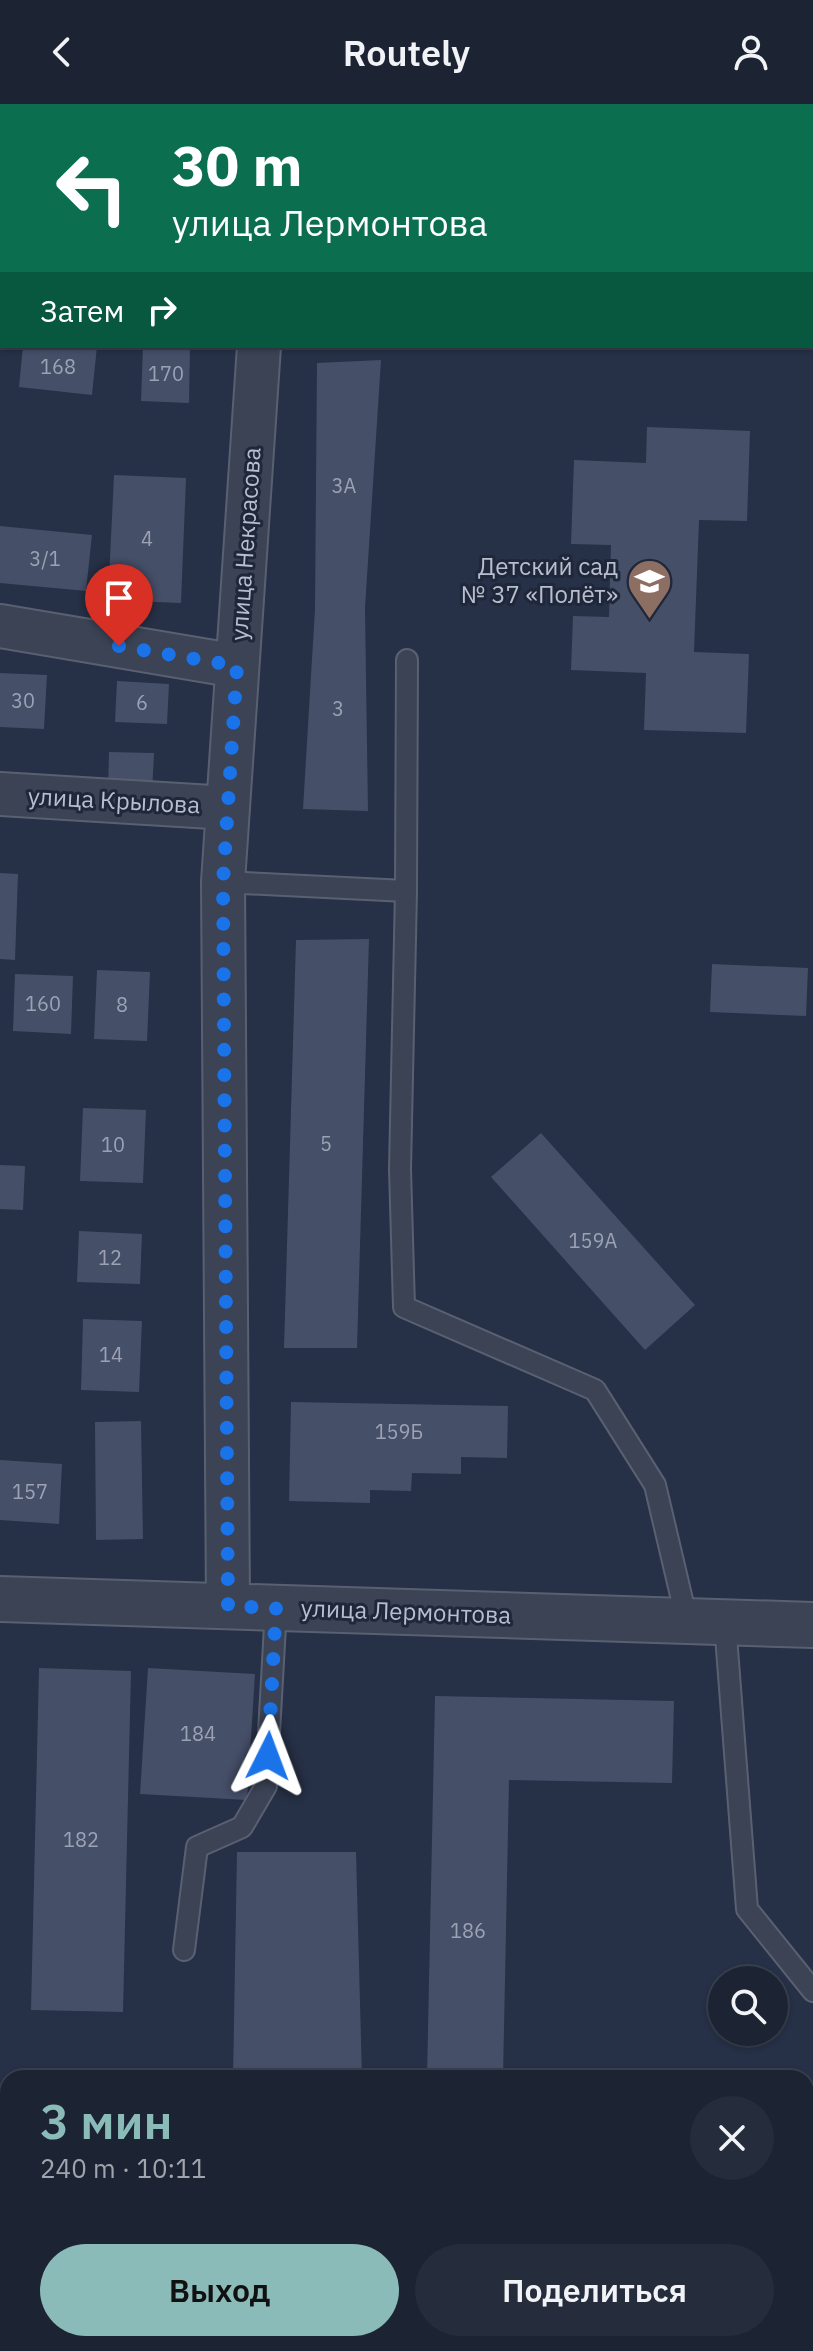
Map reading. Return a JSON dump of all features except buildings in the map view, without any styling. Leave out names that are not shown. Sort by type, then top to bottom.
[{"type":"street","name":"улица Некрасова","points":[[228,1606],[223,882],[259,348]]},
{"type":"street","points":[[0,626],[237,666]]},
{"type":"street","name":"улица Крылова","points":[[0,794],[228,808]]},
{"type":"street","name":"улица Лермонтова","points":[[0,1599],[813,1625]]},
{"type":"lane","points":[[407,660],[400,1169],[404,1307],[595,1390],[655,1485],[706,1622],[747,1909],[813,1991]]},
{"type":"lane","points":[[223,882],[406,891]]},
{"type":"lane","points":[[184,1950],[197,1847],[242,1827],[266,1786],[276,1608]]},
{"type":"place","name":"Детский сад № 37 «Полёт»","points":[[649,620]]},
{"type":"route","points":[[119,646],[237,666],[223,882],[228,1606],[276,1608],[268,1756]]}]
